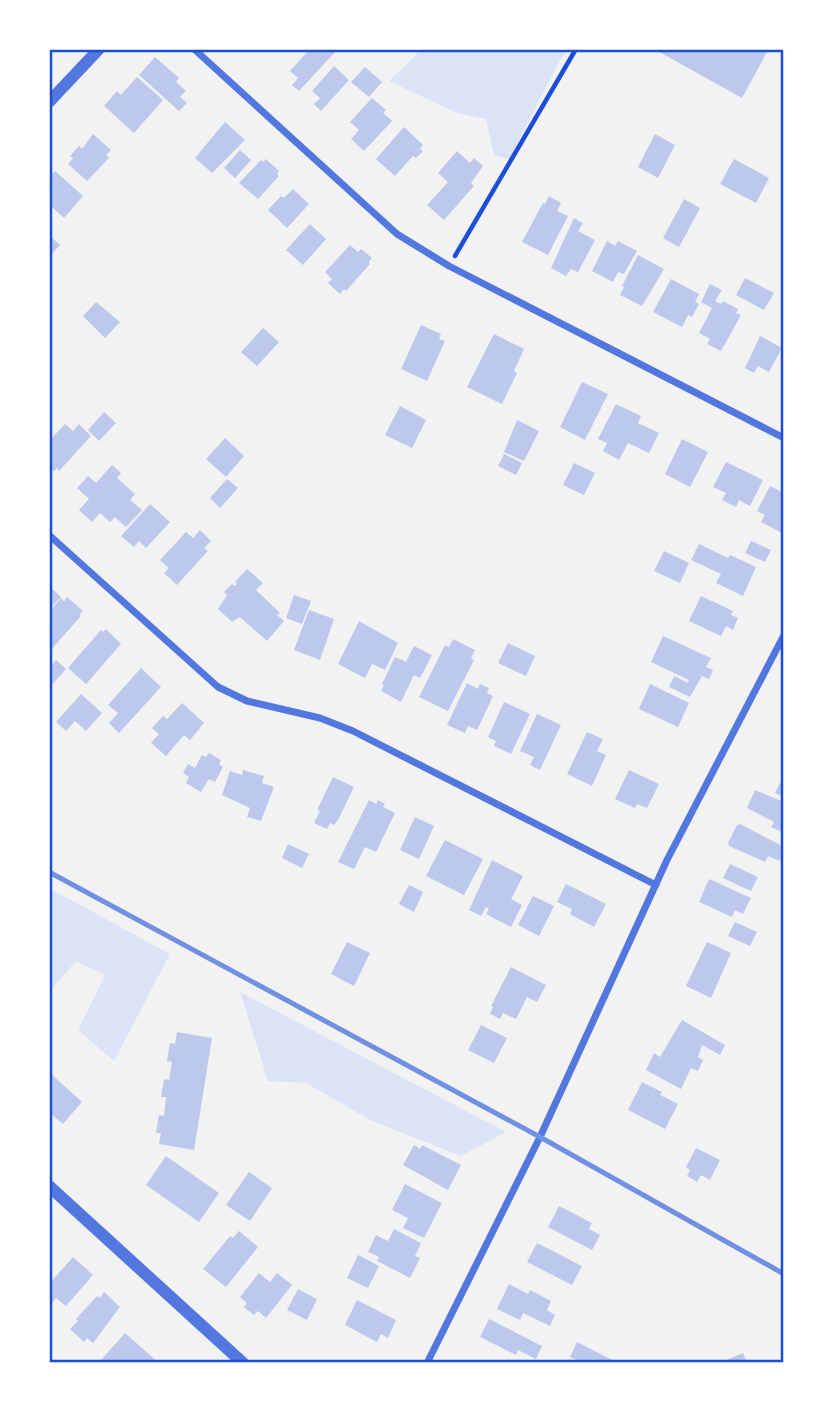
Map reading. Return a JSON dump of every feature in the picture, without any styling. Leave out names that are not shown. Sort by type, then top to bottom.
[{"type":"street","points":[[49,102],[99,49]]},
{"type":"street","points":[[194,49],[397,234],[449,266],[784,438]]},
{"type":"street","points":[[49,535],[218,687],[247,701],[320,718],[353,731],[656,885]]},
{"type":"street","points":[[427,1363],[540,1137],[656,885],[784,635]]},
{"type":"street","points":[[49,1186],[243,1363]]},
{"type":"path","points":[[449,266],[576,49]]},
{"type":"shaded area","points":[[422,49],[566,49],[509,159],[494,155],[486,119],[457,113],[389,81]]},
{"type":"shaded area","points":[[49,888],[170,954],[114,1061],[78,1030],[105,975],[76,961],[49,992]]},
{"type":"shaded area","points":[[240,992],[506,1132],[461,1156],[370,1120],[306,1083],[268,1081]]},
{"type":"building","points":[[310,49],[336,51],[299,91],[292,85],[298,78],[290,71]]},
{"type":"building","points":[[654,49],[765,49],[768,50],[742,98]]},
{"type":"building","points":[[155,57],[179,78],[176,82],[186,91],[180,97],[187,103],[179,111],[139,75]]},
{"type":"building","points":[[334,66],[349,80],[321,111],[314,104],[320,98],[312,91]]},
{"type":"building","points":[[365,67],[382,82],[369,97],[351,82]]},
{"type":"building","points":[[137,77],[163,100],[134,133],[104,106],[117,91],[121,95]]},
{"type":"building","points":[[372,98],[386,110],[383,113],[392,121],[364,151],[351,139],[359,130],[350,122]]},
{"type":"building","points":[[225,122],[245,140],[212,173],[195,158]]},
{"type":"building","points":[[404,127],[423,145],[420,149],[423,151],[416,158],[413,156],[395,176],[376,159]]},
{"type":"building","points":[[93,134],[111,150],[106,155],[109,158],[87,181],[68,164],[73,158],[70,156],[79,146],[82,149]]},
{"type":"building","points":[[655,134],[675,145],[658,178],[638,167]]},
{"type":"building","points":[[240,150],[251,160],[235,178],[224,168]]},
{"type":"building","points":[[457,151],[470,163],[474,158],[483,166],[471,183],[474,186],[444,220],[427,205],[448,182],[438,173]]},
{"type":"building","points":[[266,159],[279,171],[279,176],[258,199],[239,183],[261,160],[263,162]]},
{"type":"building","points":[[734,159],[769,178],[756,203],[720,184]]},
{"type":"building","points":[[55,171],[83,196],[64,218],[49,204],[49,178]]},
{"type":"building","points":[[293,189],[309,204],[287,228],[268,210],[281,196],[284,198]]},
{"type":"building","points":[[549,196],[561,203],[557,211],[568,216],[548,255],[522,242]]},
{"type":"building","points":[[684,199],[700,208],[679,247],[663,238]]},
{"type":"building","points":[[574,218],[583,223],[578,231],[595,240],[578,272],[571,269],[566,276],[551,268]]},
{"type":"building","points":[[310,224],[326,239],[303,265],[286,250]]},
{"type":"building","points":[[49,235],[60,245],[49,257]]},
{"type":"building","points":[[607,241],[615,246],[618,241],[637,251],[624,274],[618,272],[613,282],[592,271]]},
{"type":"building","points":[[350,245],[358,252],[361,249],[372,258],[370,264],[346,291],[344,289],[340,294],[328,283],[332,279],[325,272]]},
{"type":"building","points":[[638,255],[664,269],[642,306],[620,295]]},
{"type":"building","points":[[745,278],[774,293],[764,310],[736,295]]},
{"type":"building","points":[[671,279],[699,294],[695,302],[699,304],[692,317],[688,315],[682,327],[653,312]]},
{"type":"building","points":[[710,284],[722,290],[715,301],[721,304],[723,301],[738,309],[736,313],[741,315],[721,351],[707,344],[710,339],[699,333],[712,308],[701,302]]},
{"type":"building","points":[[96,302],[120,322],[105,338],[83,316]]},
{"type":"building","points":[[421,325],[441,334],[439,339],[445,341],[427,381],[401,369]]},
{"type":"building","points":[[263,328],[279,342],[257,366],[241,352]]},
{"type":"building","points":[[494,334],[524,349],[514,371],[517,373],[502,404],[467,387]]},
{"type":"building","points":[[760,336],[782,348],[769,372],[758,366],[754,373],[745,368]]},
{"type":"building","points":[[582,382],[608,394],[585,440],[560,427]]},
{"type":"building","points":[[616,404],[641,416],[638,423],[659,433],[649,453],[628,443],[619,460],[603,451],[607,443],[598,439]]},
{"type":"building","points":[[400,406],[426,420],[412,448],[385,435]]},
{"type":"building","points":[[104,412],[116,423],[99,441],[88,430]]},
{"type":"building","points":[[517,420],[539,431],[524,461],[504,452]]},
{"type":"building","points":[[65,424],[73,431],[79,424],[91,436],[59,471],[57,468],[54,471],[49,467],[49,441]]},
{"type":"building","points":[[225,438],[244,456],[226,477],[206,459]]},
{"type":"building","points":[[682,439],[708,452],[690,487],[665,474]]},
{"type":"building","points":[[504,454],[522,463],[516,475],[498,466]]},
{"type":"building","points":[[726,462],[763,480],[750,506],[739,500],[736,507],[722,500],[726,493],[713,487]]},
{"type":"building","points":[[574,463],[595,473],[584,495],[563,485]]},
{"type":"building","points":[[112,465],[121,473],[117,478],[135,494],[130,500],[142,510],[126,527],[115,517],[110,522],[100,513],[92,522],[79,510],[89,499],[77,488],[88,476],[96,483]]},
{"type":"building","points":[[227,479],[238,488],[220,508],[210,498]]},
{"type":"building","points":[[770,486],[784,493],[784,534],[761,522],[765,515],[757,511]]},
{"type":"building","points":[[150,504],[170,522],[146,548],[139,541],[134,547],[121,536]]},
{"type":"building","points":[[200,530],[211,541],[204,548],[208,551],[177,585],[164,573],[169,568],[160,560],[186,532],[193,538]]},
{"type":"building","points":[[751,541],[771,550],[765,562],[745,553]]},
{"type":"building","points":[[699,544],[728,558],[730,555],[756,567],[743,596],[716,583],[721,574],[691,560]]},
{"type":"building","points":[[664,551],[689,563],[680,583],[654,571]]},
{"type":"building","points":[[247,569],[263,583],[256,590],[280,613],[277,615],[284,621],[267,641],[240,617],[232,622],[218,609],[227,595],[224,592],[232,584],[237,584],[235,582]]},
{"type":"building","points":[[49,586],[61,597],[49,609]]},
{"type":"building","points":[[294,595],[311,601],[302,624],[286,618]]},
{"type":"building","points":[[701,596],[733,611],[731,615],[738,618],[733,630],[726,626],[721,636],[689,621]]},
{"type":"building","points":[[67,597],[83,611],[49,652],[49,612],[61,598],[64,601]]},
{"type":"building","points":[[309,610],[334,619],[320,660],[294,650]]},
{"type":"building","points":[[359,621],[398,643],[385,670],[372,664],[365,678],[338,664]]},
{"type":"building","points":[[106,629],[121,644],[86,684],[68,668],[101,630],[103,632]]},
{"type":"building","points":[[663,636],[711,658],[706,667],[713,670],[709,679],[702,676],[690,697],[669,687],[674,676],[688,683],[689,680],[651,662]]},
{"type":"building","points":[[453,639],[475,650],[471,658],[474,660],[448,711],[419,697],[445,645],[449,647]]},
{"type":"building","points":[[508,643],[535,656],[526,676],[498,663]]},
{"type":"building","points":[[414,646],[432,655],[420,678],[414,675],[401,702],[381,691],[384,685],[382,684],[395,657],[406,662]]},
{"type":"building","points":[[56,660],[66,669],[49,688],[49,668]]},
{"type":"building","points":[[141,668],[161,687],[119,733],[109,723],[118,713],[108,705]]},
{"type":"building","points":[[467,683],[478,689],[480,684],[489,688],[487,693],[493,696],[477,730],[468,726],[465,733],[447,725]]},
{"type":"building","points":[[650,684],[689,703],[678,727],[639,709]]},
{"type":"building","points":[[81,694],[102,713],[86,731],[75,721],[66,731],[56,722]]},
{"type":"building","points":[[504,702],[530,714],[511,754],[494,746],[496,741],[488,737]]},
{"type":"building","points":[[182,703],[204,723],[190,740],[184,735],[166,756],[151,743],[159,734],[152,728],[163,716],[167,719]]},
{"type":"building","points":[[537,714],[561,725],[540,770],[530,765],[534,757],[520,751]]},
{"type":"building","points":[[587,732],[603,739],[597,751],[606,755],[592,786],[567,774]]},
{"type":"building","points":[[209,753],[221,760],[219,764],[223,767],[215,782],[209,779],[201,792],[186,783],[189,777],[183,773],[188,764],[195,768],[202,755],[206,757]]},
{"type":"building","points":[[243,770],[264,776],[262,783],[274,787],[261,821],[247,817],[250,808],[222,795],[230,771],[242,775]]},
{"type":"building","points":[[629,770],[659,784],[647,808],[637,804],[635,808],[615,799]]},
{"type":"building","points":[[784,775],[784,797],[775,793]]},
{"type":"building","points":[[333,777],[354,787],[338,820],[334,825],[330,823],[327,829],[314,823],[320,811],[317,810]]},
{"type":"building","points":[[755,790],[784,802],[784,833],[771,827],[774,822],[747,808]]},
{"type":"building","points":[[369,800],[376,804],[378,800],[385,804],[383,807],[395,813],[376,852],[365,847],[354,869],[338,862]]},
{"type":"building","points":[[415,817],[434,826],[419,859],[400,850]]},
{"type":"building","points":[[740,824],[784,847],[780,861],[768,856],[765,862],[729,846],[737,825]]},
{"type":"building","points":[[445,840],[483,859],[464,895],[426,876]]},
{"type":"building","points":[[288,844],[309,854],[302,868],[282,858]]},
{"type":"building","points":[[492,860],[523,876],[511,899],[522,905],[511,927],[486,914],[489,909],[486,907],[481,916],[469,910]]},
{"type":"building","points":[[730,864],[758,877],[751,891],[723,878]]},
{"type":"building","points":[[709,879],[751,898],[743,914],[735,910],[732,917],[699,902]]},
{"type":"building","points":[[566,884],[606,904],[594,927],[570,914],[572,909],[557,902]]},
{"type":"building","points":[[409,885],[423,892],[414,912],[399,904]]},
{"type":"building","points":[[533,896],[554,906],[539,936],[518,925]]},
{"type":"building","points":[[735,922],[757,932],[750,946],[728,936]]},
{"type":"building","points":[[347,942],[370,953],[354,986],[331,974]]},
{"type":"building","points":[[707,942],[731,953],[711,998],[686,986]]},
{"type":"building","points":[[511,967],[546,985],[537,1002],[527,997],[516,1019],[503,1013],[500,1019],[490,1014],[493,1007],[491,1006]]},
{"type":"building","points":[[682,1020],[725,1045],[720,1055],[702,1045],[698,1057],[703,1060],[698,1071],[691,1068],[681,1089],[646,1070],[654,1053],[660,1057]]},
{"type":"building","points":[[481,1025],[507,1038],[494,1063],[468,1050]]},
{"type":"building","points":[[177,1032],[212,1038],[194,1150],[159,1144],[161,1133],[156,1133],[159,1115],[164,1116],[166,1097],[161,1097],[164,1079],[169,1080],[172,1062],[167,1061],[170,1043],[175,1044]]},
{"type":"building","points":[[49,1072],[82,1102],[63,1124],[49,1112]]},
{"type":"building","points":[[642,1082],[678,1104],[665,1129],[628,1110]]},
{"type":"building","points":[[414,1145],[420,1149],[422,1145],[461,1165],[448,1190],[403,1165]]},
{"type":"building","points":[[696,1148],[720,1160],[710,1180],[701,1175],[697,1182],[687,1176],[690,1170],[686,1167]]},
{"type":"building","points":[[166,1156],[219,1193],[199,1222],[146,1185]]},
{"type":"building","points":[[249,1172],[272,1188],[250,1221],[226,1205]]},
{"type":"building","points":[[405,1184],[442,1203],[424,1238],[403,1228],[408,1218],[392,1210]]},
{"type":"building","points":[[559,1206],[592,1223],[589,1229],[600,1235],[592,1250],[548,1227]]},
{"type":"building","points":[[394,1229],[421,1243],[415,1256],[420,1258],[410,1278],[377,1261],[379,1257],[368,1252],[376,1235],[388,1241]]},
{"type":"building","points":[[239,1231],[258,1247],[226,1287],[203,1269],[230,1236],[233,1238]]},
{"type":"building","points":[[537,1243],[582,1266],[572,1285],[527,1262]]},
{"type":"building","points":[[358,1255],[379,1266],[368,1288],[347,1278]]},
{"type":"building","points":[[73,1257],[93,1275],[66,1306],[56,1298],[49,1306],[49,1284]]},
{"type":"building","points":[[259,1273],[270,1282],[277,1273],[292,1285],[266,1318],[258,1311],[254,1315],[244,1307],[247,1303],[240,1297]]},
{"type":"building","points":[[509,1284],[528,1294],[530,1290],[551,1301],[547,1310],[555,1315],[550,1326],[523,1313],[520,1320],[497,1309]]},
{"type":"building","points":[[298,1289],[317,1299],[307,1320],[287,1310]]},
{"type":"building","points":[[104,1292],[120,1307],[93,1343],[87,1338],[84,1342],[70,1329],[97,1296],[100,1298]]},
{"type":"building","points":[[357,1300],[396,1320],[388,1338],[381,1334],[377,1342],[345,1325]]},
{"type":"building","points":[[489,1319],[542,1346],[536,1359],[518,1350],[516,1355],[480,1337]]},
{"type":"building","points":[[125,1333],[159,1363],[104,1363],[101,1360]]},
{"type":"building","points":[[577,1342],[618,1363],[583,1363],[570,1357]]},
{"type":"building","points":[[743,1353],[746,1360],[743,1363],[724,1361]]},
{"type":"railway","points":[[49,872],[540,1137],[784,1274]]}]
